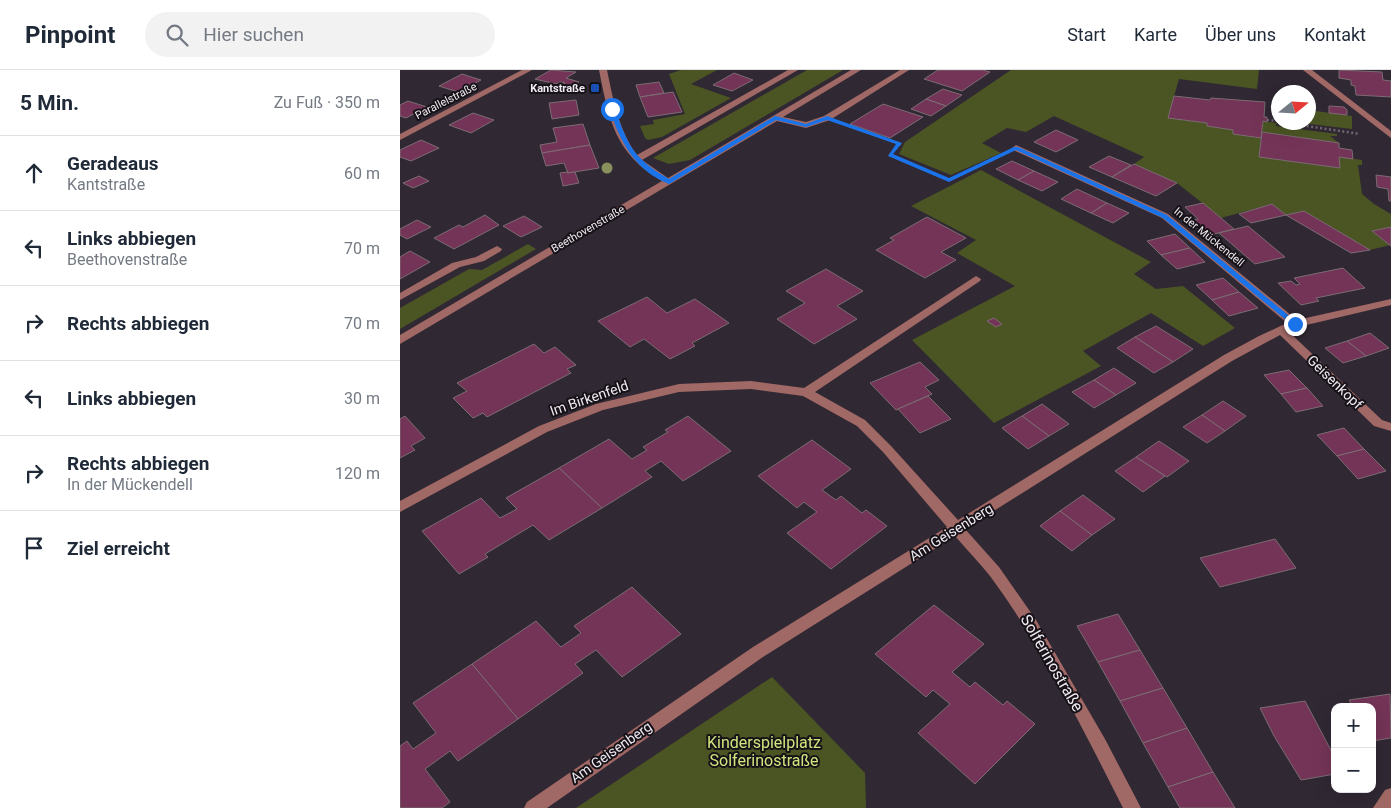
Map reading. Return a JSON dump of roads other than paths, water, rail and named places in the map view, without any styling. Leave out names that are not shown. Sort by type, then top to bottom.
[{"type":"street","name":"Parallelstraße","points":[[400,137],[528,70]]},
{"type":"street","points":[[604,70],[622,137],[636,159],[646,168],[669,182]]},
{"type":"street","points":[[636,159],[794,70]]},
{"type":"street","name":"Beethovenstraße","points":[[400,340],[857,70]]},
{"type":"street","points":[[775,118],[806,125],[827,118],[905,70]]},
{"type":"street","points":[[1307,70],[1391,136]]},
{"type":"street","name":"In der Mückendell","points":[[1016,148],[1165,216],[1295,324]]},
{"type":"street","points":[[400,297],[456,266],[480,259],[497,249]]},
{"type":"street","points":[[806,392],[976,279]]},
{"type":"street","name":"Am Geisenberg","points":[[534,808],[614,750],[758,652],[1228,358],[1263,338],[1295,324],[1391,302]]},
{"type":"street","name":"Geisenkopf","points":[[1282,330],[1378,423],[1391,427]]},
{"type":"street","name":"Im Birkenfeld","points":[[400,507],[543,429],[600,407],[679,388],[751,385],[806,392],[861,423],[958,528]]},
{"type":"street","name":"Solferinostraße","points":[[958,528],[994,571],[1030,624],[1099,744],[1132,808]]},
{"type":"street","points":[[1382,808],[1391,796]]},
{"type":"place","name":"Kantstraße","points":[[595,88]]},
{"type":"park label","name":"Kinderspielplatz Solferinostraße","points":[[764,751]]}]
